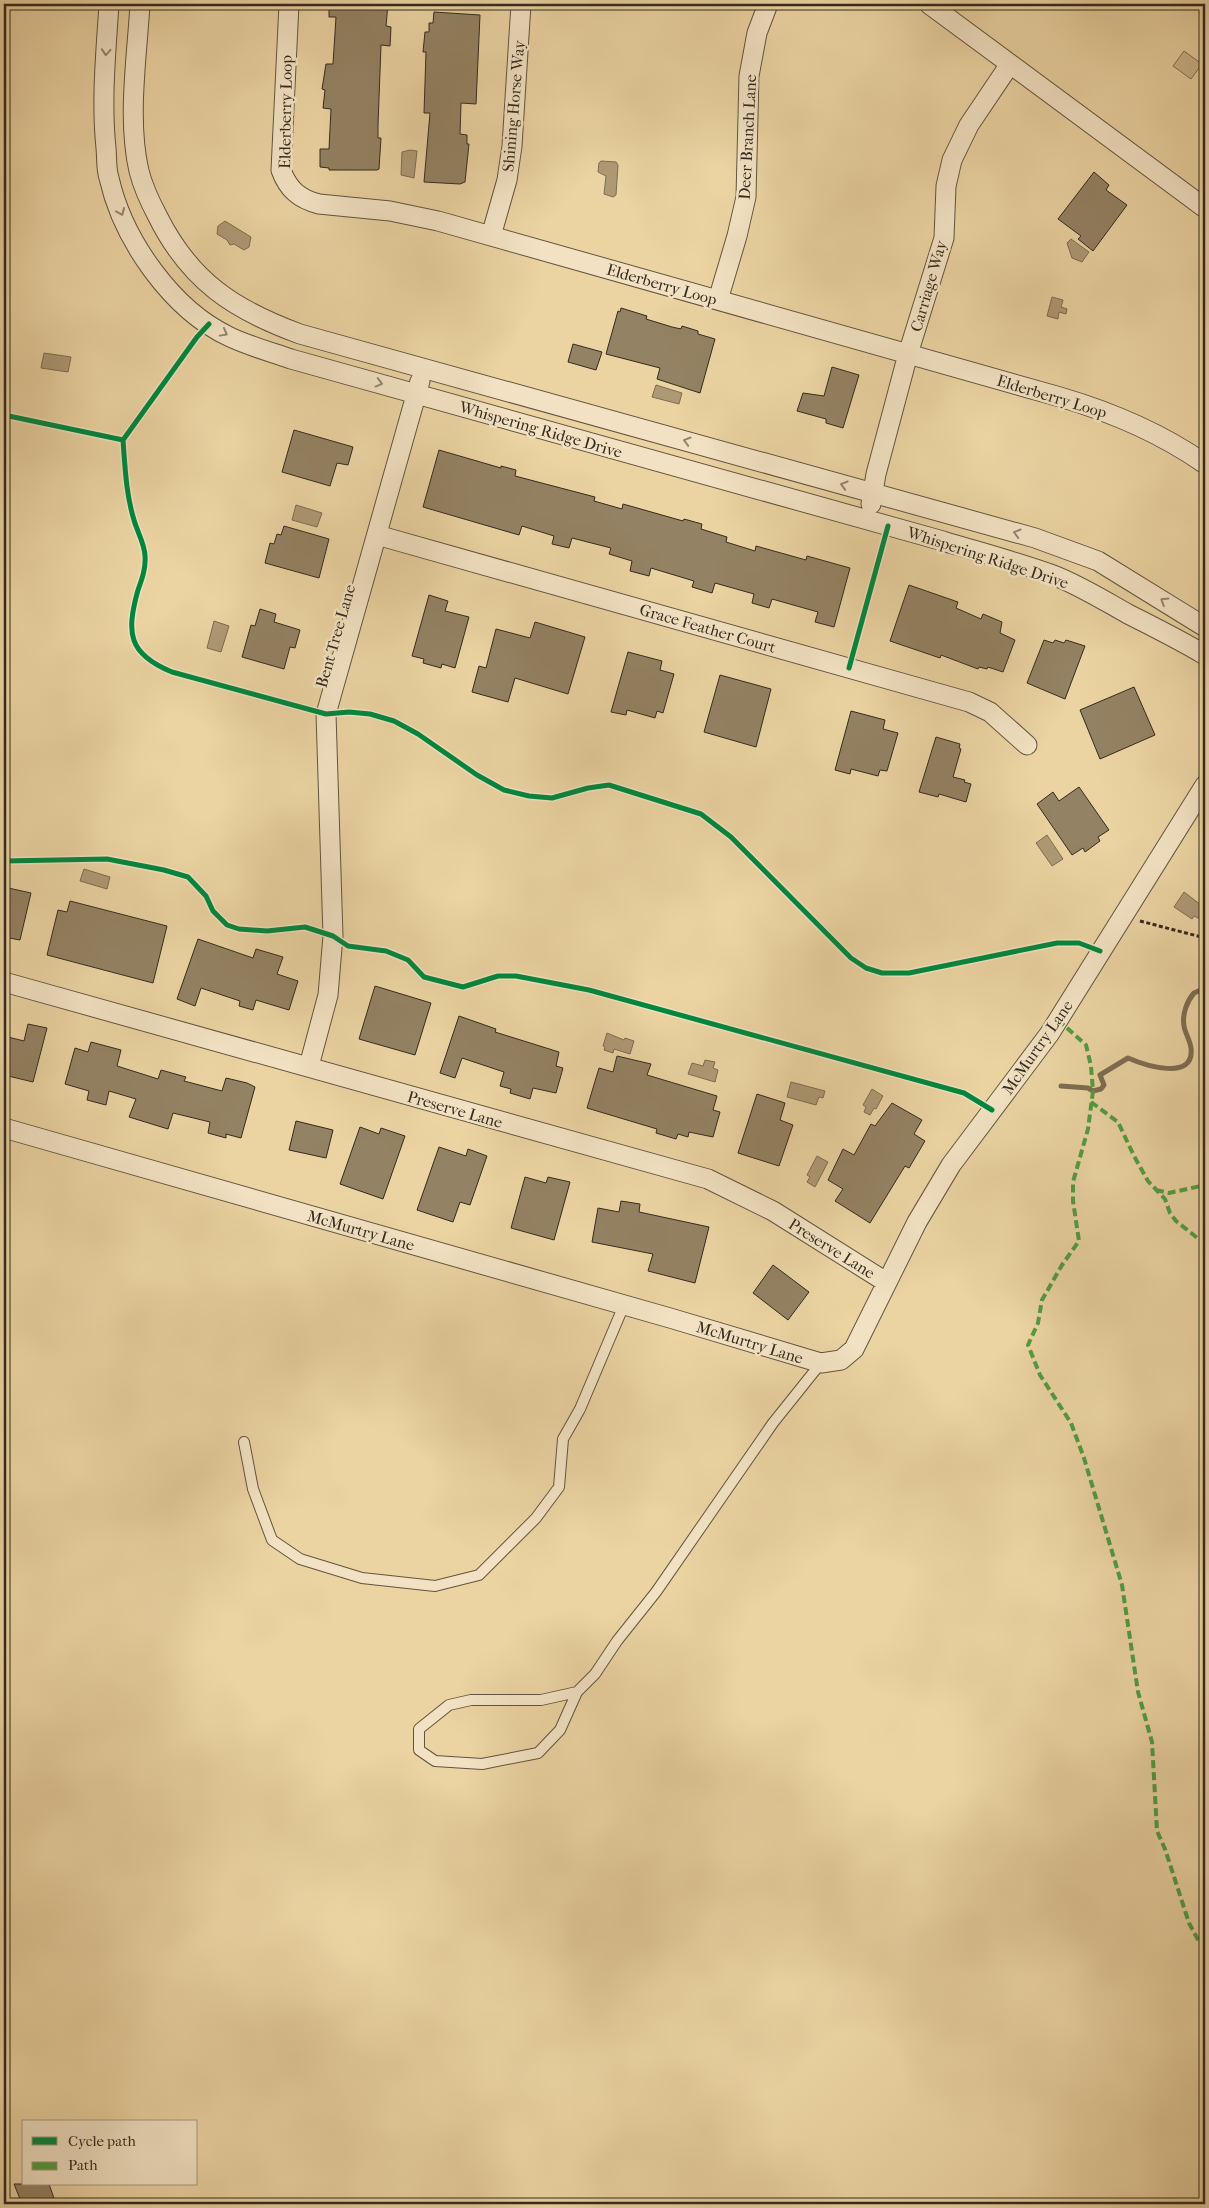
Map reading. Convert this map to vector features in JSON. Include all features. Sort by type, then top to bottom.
[{"type":"street","name":"Whispering Ridge Drive","points":[[109,4],[102,111],[109,178],[121,213],[152,270],[180,302],[205,322],[230,337],[291,359],[943,541],[1053,575],[1174,636],[1205,655]]},
{"type":"street","name":"Whispering Ridge Drive","points":[[140,4],[133,110],[139,171],[149,201],[177,252],[202,279],[223,297],[268,323],[300,334],[1035,538],[1098,561],[1205,627]]},
{"type":"street","name":"Elderberry Loop","points":[[289,4],[281,170],[291,190],[308,201],[319,204],[390,211],[438,221],[1090,406],[1145,429],[1205,464]]},
{"type":"street","name":"Shining Horse Way","points":[[491,236],[507,180],[512,146],[521,4]]},
{"type":"street","name":"Deer Branch Lane","points":[[718,300],[738,236],[746,197],[749,76],[757,34],[768,4]]},
{"type":"street","points":[[929,4],[1205,208]]},
{"type":"street","name":"Carriage Way","points":[[867,520],[876,474],[908,354],[944,238],[946,186],[952,160],[969,125],[1010,64]]},
{"type":"street","name":"Bent Tree Lane","points":[[309,1066],[328,995],[333,936],[326,714],[424,368]]},
{"type":"street","name":"Grace Feather Court","points":[[377,535],[969,702],[990,712],[1027,745]]},
{"type":"street","name":"McMurtry Lane","points":[[4,1128],[821,1363],[841,1360],[854,1349],[917,1222],[951,1165],[1050,1034],[1205,785]]},
{"type":"street","name":"Preserve Lane","points":[[4,982],[708,1179],[773,1212],[886,1282]]},
{"type":"lane","points":[[244,1442],[253,1489],[272,1540],[300,1559],[362,1578],[435,1586],[478,1575],[536,1518],[560,1486],[563,1439],[580,1409],[624,1306]]},
{"type":"lane","points":[[577,1692],[541,1700],[471,1700],[449,1705],[419,1729],[419,1750],[435,1761],[482,1764],[538,1753],[560,1730],[577,1692],[595,1674],[656,1592],[773,1423],[821,1363]]},
{"type":"path","points":[[1122,918],[1145,921],[1205,938]]},
{"type":"shaded area","points":[[1184,51],[1202,64],[1191,79],[1173,66]]},
{"type":"shaded area","points":[[417,151],[414,178],[401,175],[402,152]]},
{"type":"shaded area","points":[[601,161],[616,162],[618,165],[616,195],[613,197],[604,194],[606,176],[598,172]]},
{"type":"shaded area","points":[[225,221],[251,237],[249,247],[244,250],[234,244],[230,245],[227,240],[217,234],[218,226]]},
{"type":"shaded area","points":[[1071,239],[1089,252],[1082,262],[1072,258],[1067,243]]},
{"type":"shaded area","points":[[1052,297],[1063,300],[1061,307],[1067,309],[1066,314],[1059,312],[1058,319],[1047,316]]},
{"type":"shaded area","points":[[44,353],[71,357],[68,372],[41,368]]},
{"type":"shaded area","points":[[656,385],[682,393],[679,404],[652,397]]},
{"type":"shaded area","points":[[296,505],[322,513],[317,527],[292,520]]},
{"type":"shaded area","points":[[214,621],[229,626],[221,652],[207,648]]},
{"type":"shaded area","points":[[1047,835],[1063,859],[1052,866],[1036,843]]},
{"type":"shaded area","points":[[84,869],[110,877],[107,889],[80,881]]},
{"type":"shaded area","points":[[1184,892],[1205,908],[1200,919],[1194,916],[1192,919],[1174,907]]},
{"type":"shaded area","points":[[607,1033],[624,1040],[625,1038],[634,1041],[630,1054],[614,1049],[613,1053],[604,1050],[605,1047],[603,1046]]},
{"type":"shaded area","points":[[705,1060],[715,1062],[713,1068],[718,1070],[715,1082],[688,1074],[692,1063],[703,1066]]},
{"type":"shaded area","points":[[791,1082],[825,1091],[823,1098],[819,1097],[816,1105],[787,1097]]},
{"type":"shaded area","points":[[872,1089],[883,1096],[876,1109],[874,1108],[870,1115],[864,1112],[866,1107],[863,1105]]},
{"type":"shaded area","points":[[817,1156],[828,1162],[815,1187],[807,1182],[810,1177],[807,1175]]},
{"type":"building","points":[[329,4],[388,4],[386,26],[391,27],[390,46],[381,45],[378,138],[381,138],[379,169],[377,170],[329,170],[329,168],[320,167],[320,149],[329,149],[331,109],[323,108],[325,90],[322,89],[326,64],[333,64],[336,17],[329,17]]},
{"type":"building","points":[[434,12],[480,15],[476,104],[461,103],[460,134],[467,135],[467,144],[469,144],[465,182],[460,184],[424,182],[430,113],[424,113],[426,52],[423,52],[425,32],[429,32],[429,23],[433,23]]},
{"type":"building","points":[[1094,172],[1109,185],[1106,190],[1127,205],[1093,251],[1078,239],[1081,236],[1058,219]]},
{"type":"building","points":[[621,308],[647,316],[646,319],[681,329],[682,326],[698,331],[698,334],[715,339],[700,393],[657,379],[660,368],[606,354],[618,311],[620,312]]},
{"type":"building","points":[[573,344],[602,352],[596,370],[568,362]]},
{"type":"building","points":[[832,367],[859,375],[843,428],[826,423],[826,419],[797,411],[803,393],[824,396]]},
{"type":"building","points":[[294,430],[353,447],[348,465],[337,463],[330,486],[282,472]]},
{"type":"building","points":[[439,450],[501,468],[501,466],[516,470],[515,476],[595,497],[594,501],[622,509],[623,504],[683,521],[684,519],[702,524],[701,529],[727,537],[726,542],[755,551],[756,546],[806,560],[807,556],[850,568],[834,627],[815,622],[818,612],[772,599],[769,608],[752,603],[754,594],[715,583],[712,593],[692,587],[694,581],[651,568],[649,576],[630,571],[632,561],[609,554],[611,548],[572,538],[569,548],[552,544],[554,536],[522,526],[519,535],[423,507]]},
{"type":"building","points":[[284,526],[329,539],[319,578],[265,563],[270,543],[274,544],[277,534],[281,535]]},
{"type":"building","points":[[909,585],[958,602],[956,608],[981,619],[983,614],[1002,622],[1000,633],[1015,640],[1003,672],[988,667],[987,669],[979,667],[978,669],[941,655],[940,658],[890,641]]},
{"type":"building","points":[[429,595],[448,601],[445,611],[469,617],[455,668],[442,664],[441,668],[423,663],[424,659],[412,656]]},
{"type":"building","points":[[260,609],[276,614],[274,622],[300,630],[295,648],[290,647],[284,669],[242,657],[251,625],[255,626]]},
{"type":"building","points":[[535,622],[585,637],[568,694],[515,678],[508,702],[472,692],[479,666],[486,668],[496,629],[530,638]]},
{"type":"building","points":[[1044,640],[1053,643],[1055,640],[1064,643],[1066,640],[1085,646],[1065,699],[1027,683]]},
{"type":"building","points":[[628,652],[662,661],[660,670],[674,674],[663,713],[657,711],[655,718],[627,710],[626,715],[611,712]]},
{"type":"building","points":[[720,675],[771,689],[756,747],[704,732]]},
{"type":"building","points":[[1134,687],[1155,735],[1100,759],[1080,710]]},
{"type":"building","points":[[851,711],[885,720],[883,729],[898,733],[887,771],[880,770],[878,776],[851,769],[850,774],[835,770]]},
{"type":"building","points":[[936,737],[960,744],[959,748],[961,749],[953,777],[965,780],[964,782],[971,784],[966,802],[939,794],[938,797],[919,792]]},
{"type":"building","points":[[1079,787],[1109,830],[1098,837],[1100,841],[1085,852],[1083,848],[1072,855],[1037,804],[1053,792],[1059,801]]},
{"type":"building","points":[[4,887],[31,893],[20,940],[4,937]]},
{"type":"building","points":[[70,901],[167,926],[153,983],[47,955],[58,910],[67,912]]},
{"type":"building","points":[[198,939],[253,958],[256,949],[283,957],[277,974],[298,981],[289,1010],[256,1000],[253,1010],[239,1006],[240,1001],[201,988],[195,1006],[177,999]]},
{"type":"building","points":[[375,986],[431,1003],[415,1055],[359,1039]]},
{"type":"building","points":[[459,1016],[496,1029],[495,1032],[559,1052],[556,1066],[563,1068],[556,1093],[533,1088],[530,1099],[510,1093],[511,1089],[500,1086],[504,1072],[462,1058],[455,1078],[440,1073]]},
{"type":"building","points":[[28,1024],[47,1028],[33,1082],[4,1075],[4,1036],[24,1041]]},
{"type":"building","points":[[91,1042],[121,1050],[117,1066],[158,1079],[161,1070],[186,1077],[184,1081],[222,1091],[226,1078],[255,1087],[241,1138],[226,1134],[226,1138],[208,1133],[210,1122],[173,1113],[168,1129],[129,1117],[136,1099],[109,1091],[106,1105],[87,1100],[89,1091],[65,1084],[75,1048],[88,1052]]},
{"type":"building","points":[[617,1056],[651,1064],[647,1075],[717,1096],[713,1110],[720,1112],[713,1137],[689,1132],[688,1137],[678,1134],[676,1139],[656,1133],[657,1129],[587,1108],[599,1068],[613,1072]]},
{"type":"building","points":[[757,1094],[785,1103],[780,1120],[793,1125],[779,1166],[738,1153]]},
{"type":"building","points":[[892,1103],[922,1120],[914,1134],[925,1141],[909,1168],[905,1166],[870,1223],[835,1201],[843,1189],[828,1180],[843,1149],[854,1155],[871,1124],[875,1126]]},
{"type":"building","points":[[296,1121],[333,1130],[326,1158],[289,1150]]},
{"type":"building","points":[[360,1127],[379,1134],[381,1128],[405,1136],[383,1199],[340,1184]]},
{"type":"building","points":[[439,1147],[466,1156],[468,1149],[487,1156],[470,1205],[460,1202],[453,1222],[417,1210]]},
{"type":"building","points":[[525,1177],[546,1183],[548,1177],[570,1182],[554,1240],[511,1228]]},
{"type":"building","points":[[621,1201],[640,1204],[639,1212],[709,1227],[695,1283],[648,1271],[653,1254],[592,1242],[598,1208],[619,1212]]},
{"type":"building","points":[[773,1265],[809,1292],[788,1320],[753,1293]]},
{"type":"building","points":[[14,2184],[22,2184],[22,2186],[50,2186],[56,2204],[22,2204]]},
{"type":"waterway","points":[[1061,1086],[1088,1088],[1093,1091],[1101,1089],[1104,1085],[1100,1075],[1128,1058],[1156,1067],[1177,1068],[1185,1065],[1190,1058],[1191,1048],[1184,1026],[1184,1012],[1194,993],[1205,988]]},
{"type":"marked path","points":[[1058,1020],[1086,1045],[1091,1066],[1093,1091],[1088,1129],[1073,1182],[1073,1201],[1079,1241],[1062,1265],[1042,1300],[1038,1323],[1028,1345],[1040,1375],[1071,1423],[1084,1458],[1122,1585],[1138,1692],[1152,1742],[1157,1831],[1165,1849],[1189,1923],[1205,1953]]},
{"type":"marked path","points":[[1091,1102],[1118,1122],[1148,1181],[1165,1199],[1170,1213],[1176,1221],[1205,1244]]},
{"type":"marked path","points":[[1156,1190],[1169,1193],[1205,1185]]},
{"type":"marked path","points":[[1205,1866],[1205,1895]]},
{"type":"cycle path","points":[[123,440],[197,337],[209,324]]},
{"type":"cycle path","points":[[4,415],[123,440],[129,500],[144,547],[145,556],[145,565],[134,605],[132,630],[134,640],[139,649],[146,658],[157,665],[172,672],[326,714],[349,712],[370,714],[394,721],[418,734],[477,775],[504,790],[529,796],[552,798],[588,788],[609,785],[701,814],[731,837],[851,958],[866,968],[882,973],[909,973],[1057,943],[1079,943],[1100,951]]},
{"type":"cycle path","points":[[849,668],[888,526]]},
{"type":"cycle path","points":[[4,861],[107,859],[164,870],[188,877],[206,896],[213,911],[227,925],[239,929],[267,931],[305,927],[333,936],[348,946],[386,951],[408,960],[424,977],[463,987],[498,976],[516,976],[589,990],[964,1093],[992,1110]]}]
